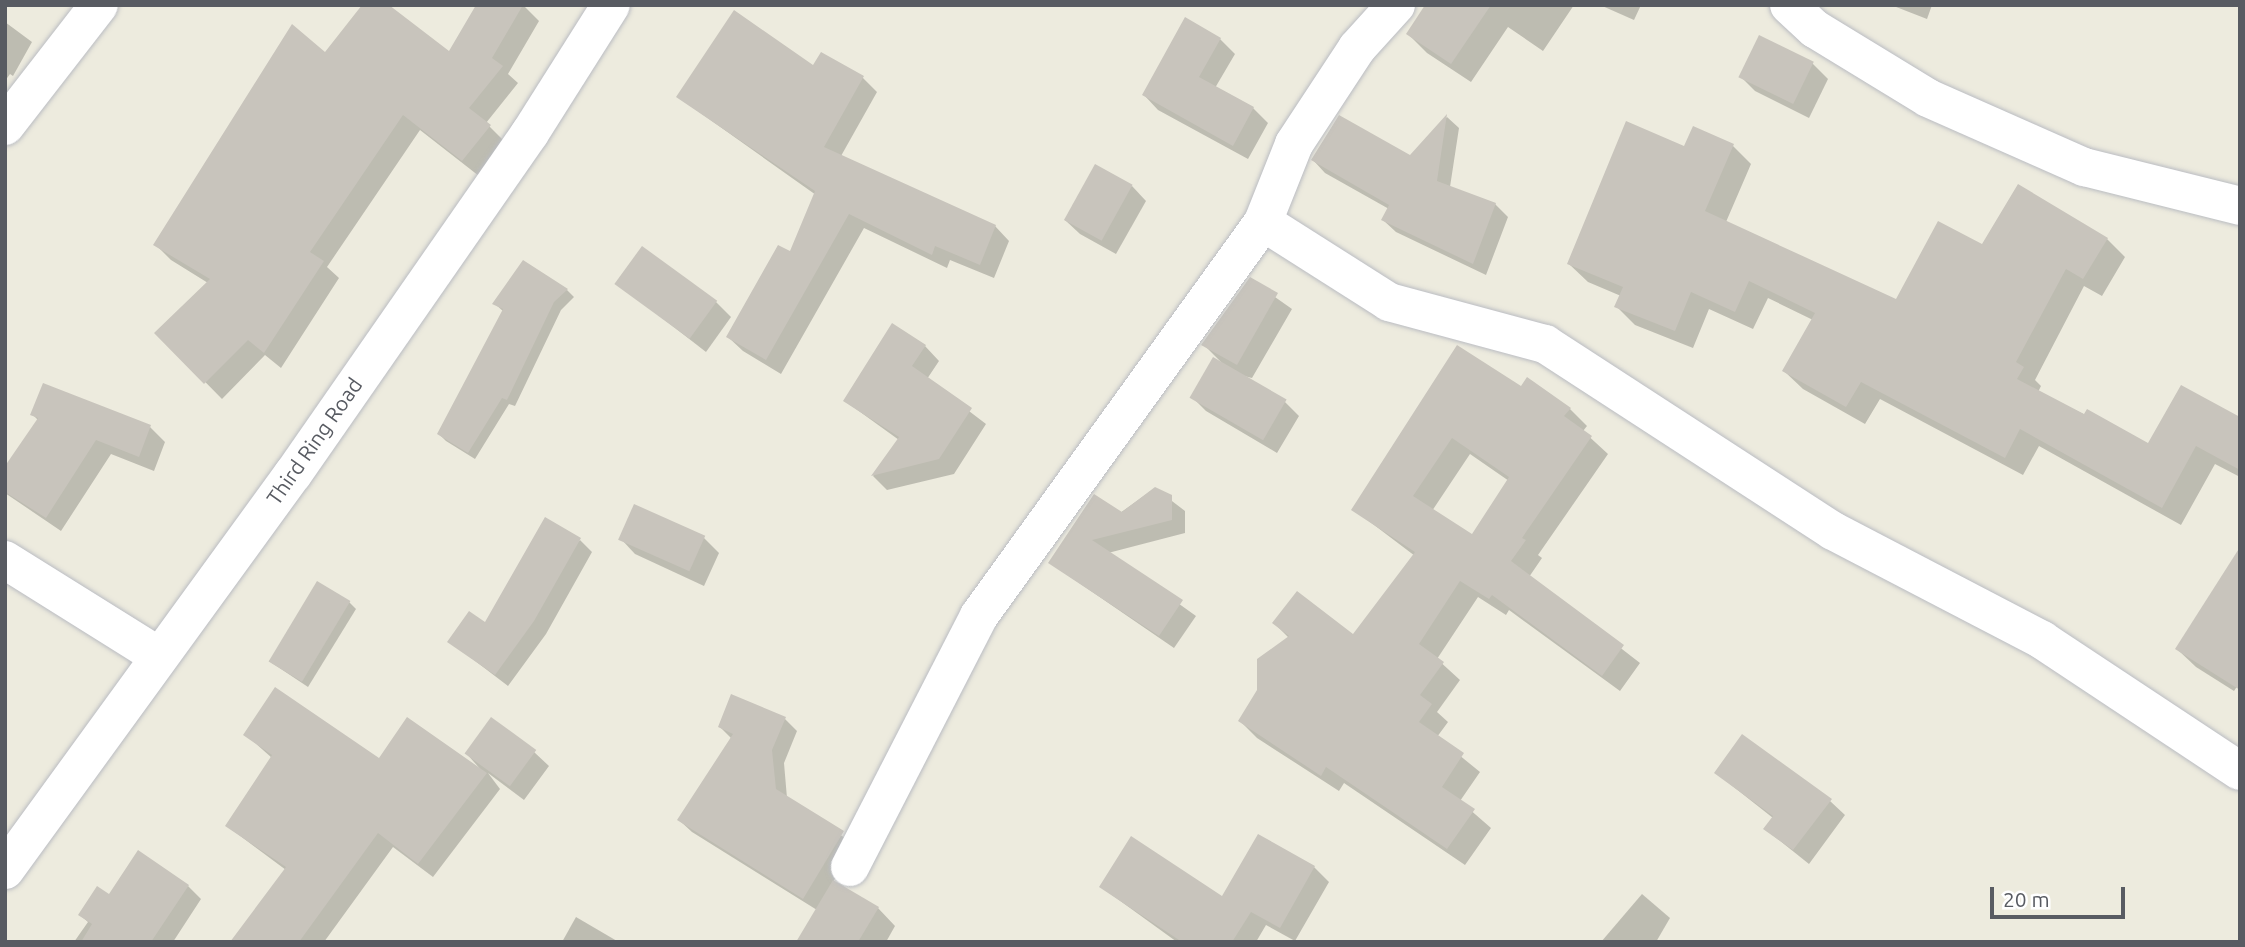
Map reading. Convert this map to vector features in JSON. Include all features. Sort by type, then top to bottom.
[{"type":"street","points":[[5,126],[99,5]]},
{"type":"street","name":"Third Ring Road","points":[[5,870],[157,654],[340,405],[530,133],[611,5]]},
{"type":"street","points":[[850,867],[979,616],[1263,222],[1294,144],[1357,48],[1396,5]]},
{"type":"street","points":[[1789,5],[1815,29],[1928,98],[2024,141],[2084,167],[2240,206]]},
{"type":"street","points":[[1263,222],[1389,302],[1545,344],[1833,531],[2042,640],[2240,771]]},
{"type":"street","points":[[5,560],[157,654]]},
{"type":"building","points":[[362,5],[389,5],[449,51],[476,5],[523,5],[492,58],[503,66],[469,108],[491,125],[462,161],[403,115],[310,252],[324,261],[264,353],[248,340],[204,384],[154,333],[210,279],[153,245],[292,24],[325,52]]},
{"type":"building","points":[[1425,5],[1491,5],[1451,64],[1406,34]]},
{"type":"building","points":[[734,10],[813,65],[821,52],[864,76],[824,147],[996,225],[980,265],[935,246],[932,255],[849,214],[766,360],[726,337],[778,245],[790,251],[815,191],[676,97]]},
{"type":"building","points":[[1185,17],[1221,38],[1199,77],[1254,107],[1233,146],[1142,95]]},
{"type":"building","points":[[1759,35],[1814,62],[1793,104],[1738,77]]},
{"type":"building","points":[[1447,114],[1437,181],[1496,203],[1473,264],[1381,220],[1389,205],[1311,160],[1339,115],[1410,155]]},
{"type":"building","points":[[1626,121],[1684,146],[1693,126],[1734,144],[1705,211],[1896,299],[1938,221],[1982,244],[2018,184],[2108,238],[2083,279],[2066,269],[2016,362],[2024,367],[2017,379],[2084,414],[2087,409],[2148,443],[2181,385],[2240,417],[2240,470],[2196,446],[2162,508],[2020,429],[2005,458],[1861,382],[1846,407],[1782,371],[1815,313],[1749,281],[1735,312],[1691,292],[1675,331],[1614,307],[1623,287],[1567,264]]},
{"type":"building","points":[[1095,164],[1133,185],[1102,241],[1064,220]]},
{"type":"building","points":[[642,246],[717,301],[690,339],[614,284]]},
{"type":"building","points":[[523,260],[568,289],[554,302],[507,400],[502,398],[468,453],[437,434],[503,309],[492,304]]},
{"type":"building","points":[[1250,277],[1278,293],[1237,365],[1201,345]]},
{"type":"building","points":[[892,323],[926,345],[912,366],[972,408],[939,459],[871,476],[899,437],[843,401]]},
{"type":"building","points":[[1457,345],[1521,386],[1527,377],[1571,408],[1564,416],[1592,436],[1522,538],[1526,540],[1511,561],[1624,645],[1602,676],[1492,595],[1489,599],[1460,581],[1419,644],[1444,662],[1420,695],[1432,704],[1419,722],[1464,753],[1442,787],[1475,809],[1447,849],[1326,767],[1321,776],[1238,721],[1257,690],[1257,659],[1289,636],[1272,623],[1297,591],[1353,634],[1415,552],[1351,510]],"holes":[[[1452,438],[1509,477],[1472,534],[1413,496]]]},
{"type":"building","points":[[1213,357],[1287,400],[1263,440],[1190,398]]},
{"type":"building","points":[[43,383],[151,425],[139,457],[96,440],[46,518],[5,492],[5,466],[38,418],[30,415]]},
{"type":"building","points":[[1155,487],[1172,495],[1172,520],[1092,540],[1183,600],[1159,636],[1048,563],[1094,494],[1122,512]]},
{"type":"building","points":[[634,504],[705,536],[689,571],[618,540]]},
{"type":"building","points":[[545,517],[581,538],[534,621],[495,675],[447,642],[469,611],[485,622]]},
{"type":"building","points":[[2240,547],[2240,690],[2175,649]]},
{"type":"building","points":[[317,581],[350,601],[302,682],[269,662]]},
{"type":"building","points":[[275,687],[379,758],[407,717],[487,773],[418,864],[378,833],[299,942],[230,942],[286,867],[225,826],[272,755],[243,735]]},
{"type":"building","points":[[731,694],[786,717],[772,750],[776,789],[844,831],[803,899],[677,820],[733,734],[718,727]]},
{"type":"building","points":[[491,717],[536,750],[510,786],[465,753]]},
{"type":"building","points":[[1742,734],[1832,799],[1793,850],[1763,829],[1773,816],[1714,773]]},
{"type":"building","points":[[1258,834],[1315,866],[1280,928],[1251,912],[1232,942],[1182,942],[1099,887],[1131,836],[1222,896]]},
{"type":"building","points":[[138,850],[189,885],[151,942],[81,942],[92,924],[78,915],[97,886],[109,894]]},
{"type":"building","points":[[833,880],[879,907],[858,942],[796,942]]}]
